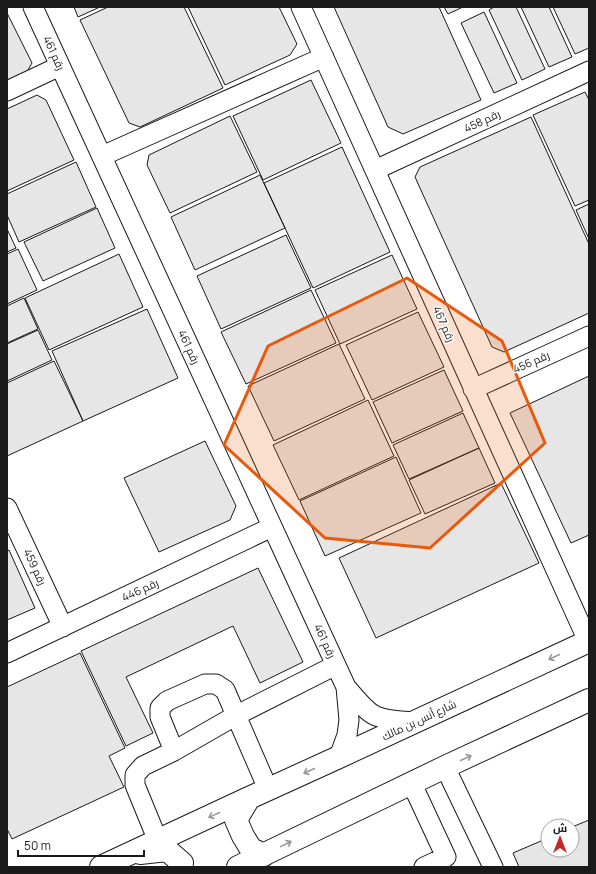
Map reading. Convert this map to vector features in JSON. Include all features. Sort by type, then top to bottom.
[{"type":"main road","name":"شارع أنس بن مالك","points":[[101,867],[339,758],[588,641]]},
{"type":"main road","points":[[238,867],[445,767],[589,700]]},
{"type":"main road","points":[[259,794],[236,820],[251,849],[264,854]]},
{"type":"main road","name":"شارع أنس بن مالك","points":[[129,854],[167,850],[182,863],[181,867]]},
{"type":"street","name":"رقم 461","points":[[33,7],[346,687]]},
{"type":"street","name":"رقم 467","points":[[301,7],[588,641]]},
{"type":"street","points":[[102,156],[324,57]]},
{"type":"street","points":[[7,91],[60,66]]},
{"type":"street","name":"رقم 458","points":[[375,170],[589,71]]},
{"type":"street","name":"رقم 456","points":[[474,388],[589,336]]},
{"type":"street","name":"رقم 459","points":[[7,508],[63,627]]},
{"type":"street","name":"رقم 446","points":[[7,653],[272,527]]},
{"type":"street","points":[[158,841],[136,785],[135,775],[143,766],[336,665]]},
{"type":"street","points":[[174,751],[160,717],[160,708],[166,701],[205,684],[216,684],[224,690],[236,716],[259,794]]},
{"type":"street","points":[[346,687],[374,716],[391,720],[414,722]]},
{"type":"street","points":[[339,758],[347,735],[349,720],[346,687]]},
{"type":"street","points":[[445,767],[493,867]]},
{"type":"street","points":[[412,784],[446,857],[424,867]]},
{"type":"highlighted area","points":[[407,278],[502,341],[545,443],[430,548],[325,538],[224,445],[268,346]]},
{"type":"building","points":[[74,7],[100,7],[78,17]]},
{"type":"building","points":[[108,7],[184,7],[223,88],[140,127],[129,123],[80,20]]},
{"type":"building","points":[[188,7],[279,7],[297,44],[290,55],[225,85]]},
{"type":"building","points":[[334,7],[439,7],[481,100],[403,134],[388,127]]},
{"type":"building","points":[[444,7],[463,7],[448,14]]},
{"type":"building","points":[[494,7],[516,7],[545,69],[522,80],[489,10]]},
{"type":"building","points":[[521,7],[549,7],[572,57],[549,67]]},
{"type":"building","points":[[553,7],[589,7],[589,48],[575,54]]},
{"type":"building","points":[[484,12],[517,83],[494,93],[461,23]]},
{"type":"building","points":[[7,13],[32,63],[25,75],[7,84]]},
{"type":"building","points":[[311,80],[341,143],[263,180],[233,116]]},
{"type":"building","points":[[585,92],[589,100],[589,200],[575,206],[533,115]]},
{"type":"building","points":[[37,95],[46,100],[74,160],[7,191],[7,109]]},
{"type":"building","points":[[230,116],[257,172],[170,213],[147,165],[149,155]]},
{"type":"building","points":[[531,117],[589,244],[589,313],[504,352],[492,347],[415,177],[420,167]]},
{"type":"building","points":[[342,147],[390,252],[313,288],[264,183]]},
{"type":"building","points":[[76,162],[96,207],[19,242],[7,215],[7,194]]},
{"type":"building","points":[[260,175],[285,228],[195,270],[171,217]]},
{"type":"building","points":[[589,204],[589,239],[576,210]]},
{"type":"building","points":[[97,208],[115,248],[43,281],[24,242]]},
{"type":"building","points":[[7,229],[16,248],[7,252]]},
{"type":"building","points":[[286,235],[311,288],[221,329],[197,276]]},
{"type":"building","points":[[18,249],[37,290],[7,304],[7,254]]},
{"type":"building","points":[[119,254],[143,307],[49,350],[25,298]]},
{"type":"building","points":[[392,255],[417,309],[340,344],[315,290]]},
{"type":"building","points":[[311,290],[336,343],[246,384],[221,332]]},
{"type":"building","points":[[24,298],[38,329],[7,343],[7,306]]},
{"type":"building","points":[[147,309],[178,378],[83,421],[52,351]]},
{"type":"building","points":[[418,312],[444,367],[372,400],[346,345]]},
{"type":"building","points":[[38,330],[52,360],[7,381],[7,344]]},
{"type":"building","points":[[339,344],[365,399],[274,441],[248,386]]},
{"type":"building","points":[[54,361],[83,421],[7,456],[7,383]]},
{"type":"building","points":[[444,370],[463,411],[392,443],[373,402]]},
{"type":"building","points":[[589,376],[589,535],[571,543],[510,413]]},
{"type":"building","points":[[368,400],[394,456],[299,500],[273,445]]},
{"type":"building","points":[[463,413],[479,448],[409,479],[393,445]]},
{"type":"building","points":[[205,441],[236,506],[230,520],[159,552],[124,478]]},
{"type":"building","points":[[479,448],[495,483],[425,514],[409,480]]},
{"type":"building","points":[[396,457],[421,513],[325,556],[300,501]]},
{"type":"building","points":[[501,483],[539,563],[376,638],[339,558]]},
{"type":"building","points":[[9,550],[35,608],[7,620],[7,551]]},
{"type":"building","points":[[258,568],[303,662],[260,683],[233,626],[126,677],[153,733],[126,746],[81,651]]},
{"type":"building","points":[[80,653],[125,748],[109,756],[124,787],[12,839],[7,829],[7,687]]},
{"type":"building","points":[[589,820],[589,867],[519,867],[513,853],[540,841],[540,858],[580,858],[580,824]]}]
